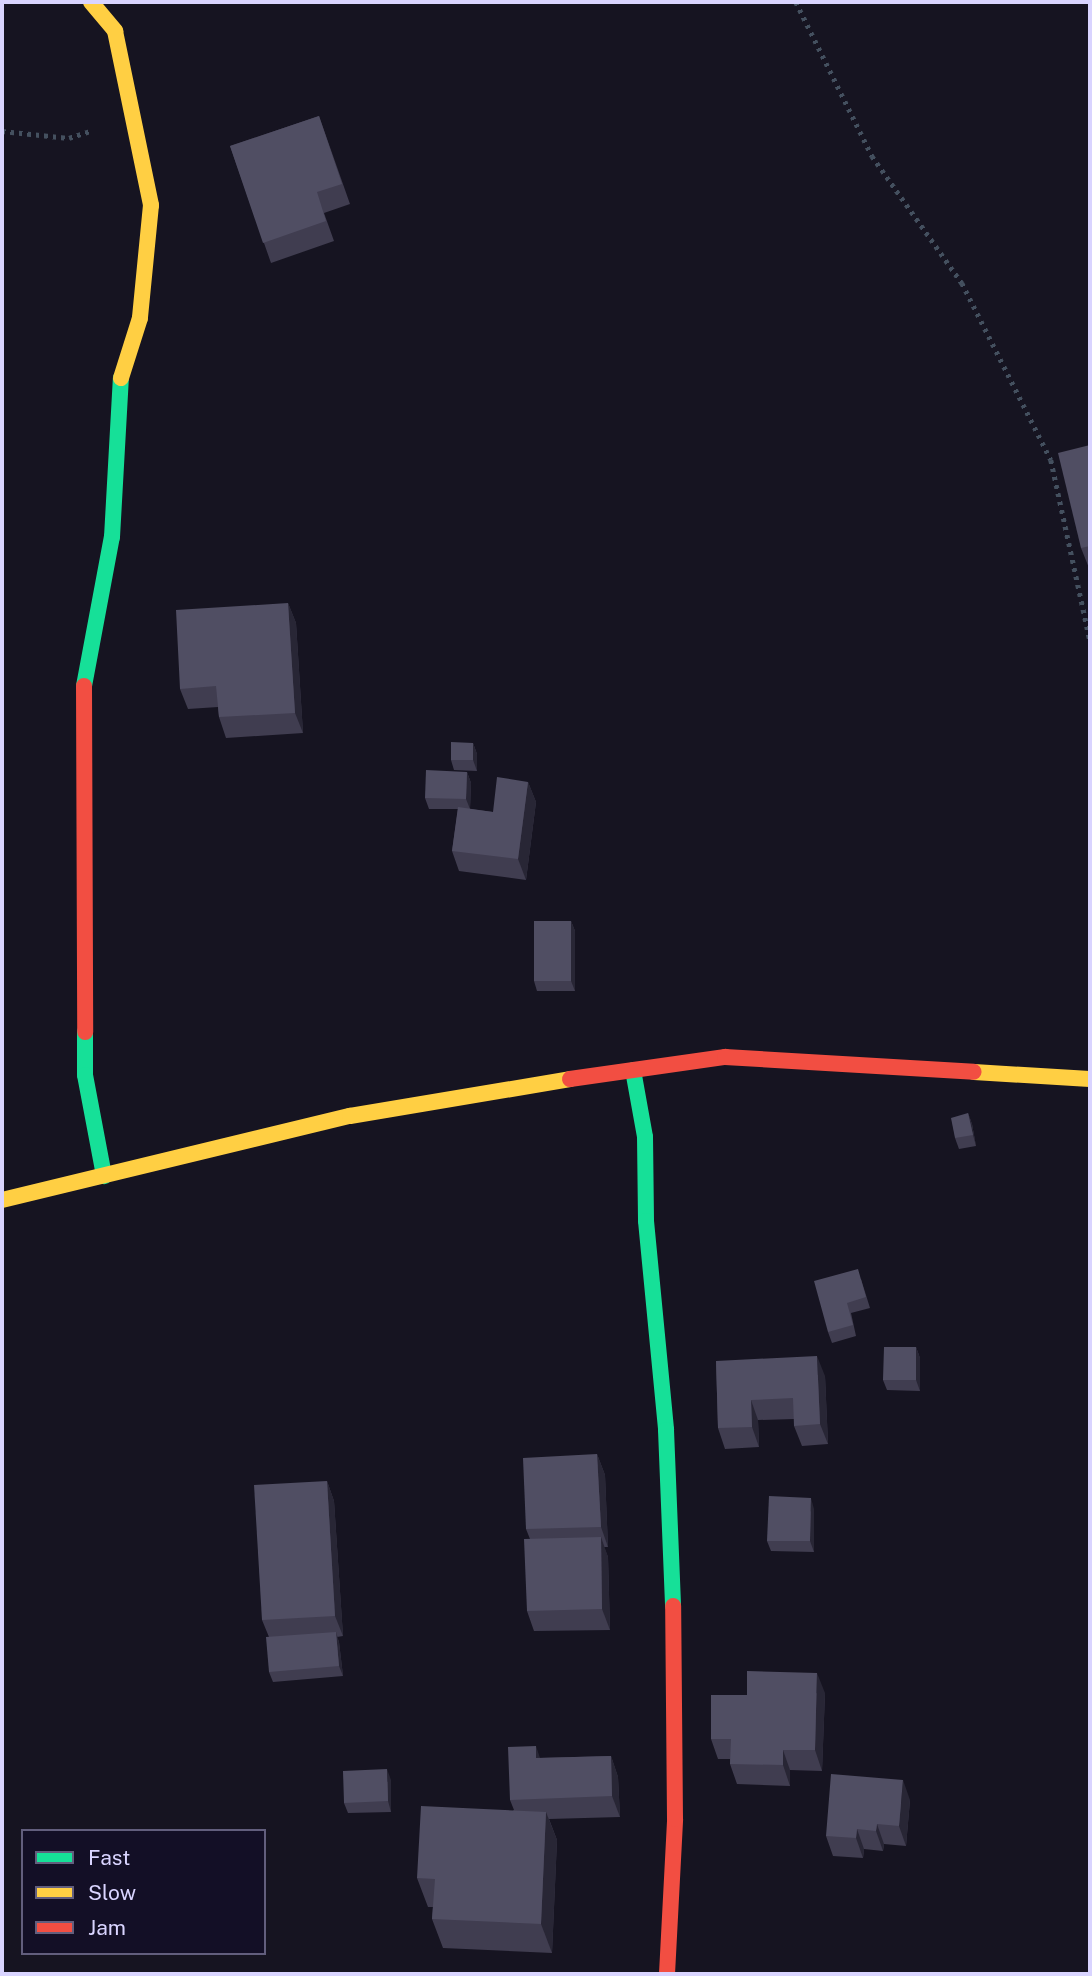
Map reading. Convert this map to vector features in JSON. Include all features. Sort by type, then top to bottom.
[{"type":"street","points":[[91,2],[114,31],[151,205],[140,318],[119,384],[112,537],[84,681],[85,1075],[104,1176]]},
{"type":"street","points":[[2,1200],[350,1116],[725,1057],[1090,1079]]},
{"type":"street","points":[[633,1070],[645,1136],[646,1221],[666,1430],[672,1553],[675,1819],[667,1974]]},
{"type":"path","points":[[796,2],[872,156],[962,283],[1051,460],[1090,640]]},
{"type":"path","points":[[2,131],[69,138],[131,111]]},
{"type":"building","points":[[319,116],[342,184],[317,192],[326,221],[263,243],[230,146]]},
{"type":"building","points":[[1090,445],[1090,546],[1081,548],[1058,453]]},
{"type":"building","points":[[288,603],[295,713],[219,717],[216,686],[180,689],[176,610]]},
{"type":"building","points":[[451,742],[473,743],[473,760],[451,760]]},
{"type":"building","points":[[426,770],[467,772],[466,799],[425,798]]},
{"type":"building","points":[[497,777],[528,782],[518,859],[452,851],[458,807],[493,812]]},
{"type":"building","points":[[534,921],[571,921],[571,981],[534,981]]},
{"type":"building","points":[[968,1113],[973,1135],[955,1138],[951,1118]]},
{"type":"building","points":[[858,1269],[866,1297],[847,1303],[853,1325],[828,1332],[814,1281]]},
{"type":"building","points":[[884,1347],[916,1347],[916,1380],[883,1380]]},
{"type":"building","points":[[817,1356],[820,1424],[794,1426],[793,1398],[751,1400],[752,1427],[718,1428],[716,1361]]},
{"type":"building","points":[[597,1454],[601,1527],[526,1529],[523,1458]]},
{"type":"building","points":[[327,1481],[335,1616],[262,1620],[254,1485]]},
{"type":"building","points":[[769,1496],[811,1498],[810,1541],[767,1541]]},
{"type":"building","points":[[601,1537],[602,1609],[527,1611],[524,1539]]},
{"type":"building","points":[[336,1632],[339,1666],[269,1672],[266,1637]]},
{"type":"building","points":[[747,1671],[817,1673],[815,1750],[783,1750],[783,1765],[730,1764],[731,1739],[711,1739],[711,1695],[747,1695]]},
{"type":"building","points":[[536,1746],[536,1758],[611,1756],[612,1796],[510,1800],[508,1747]]},
{"type":"building","points":[[387,1769],[388,1801],[344,1803],[343,1771]]},
{"type":"building","points":[[831,1774],[903,1780],[899,1826],[877,1824],[876,1831],[857,1829],[856,1838],[826,1836]]},
{"type":"building","points":[[421,1806],[546,1812],[541,1924],[432,1919],[435,1879],[417,1878]]},
{"type":"traffic: fast","points":[[84,686],[112,537],[121,378]]},
{"type":"traffic: fast","points":[[85,1032],[85,1075],[104,1176]]},
{"type":"traffic: fast","points":[[633,1070],[645,1137],[646,1221],[666,1430],[673,1606]]},
{"type":"traffic: slow","points":[[91,2],[115,31],[151,205],[140,318],[121,378]]},
{"type":"traffic: slow","points":[[974,1072],[1090,1079]]},
{"type":"traffic: slow","points":[[2,1200],[350,1116],[570,1079]]},
{"type":"traffic: jam","points":[[84,686],[85,1032]]},
{"type":"traffic: jam","points":[[570,1079],[725,1057],[974,1072]]},
{"type":"traffic: jam","points":[[667,1974],[675,1819],[673,1606]]}]
